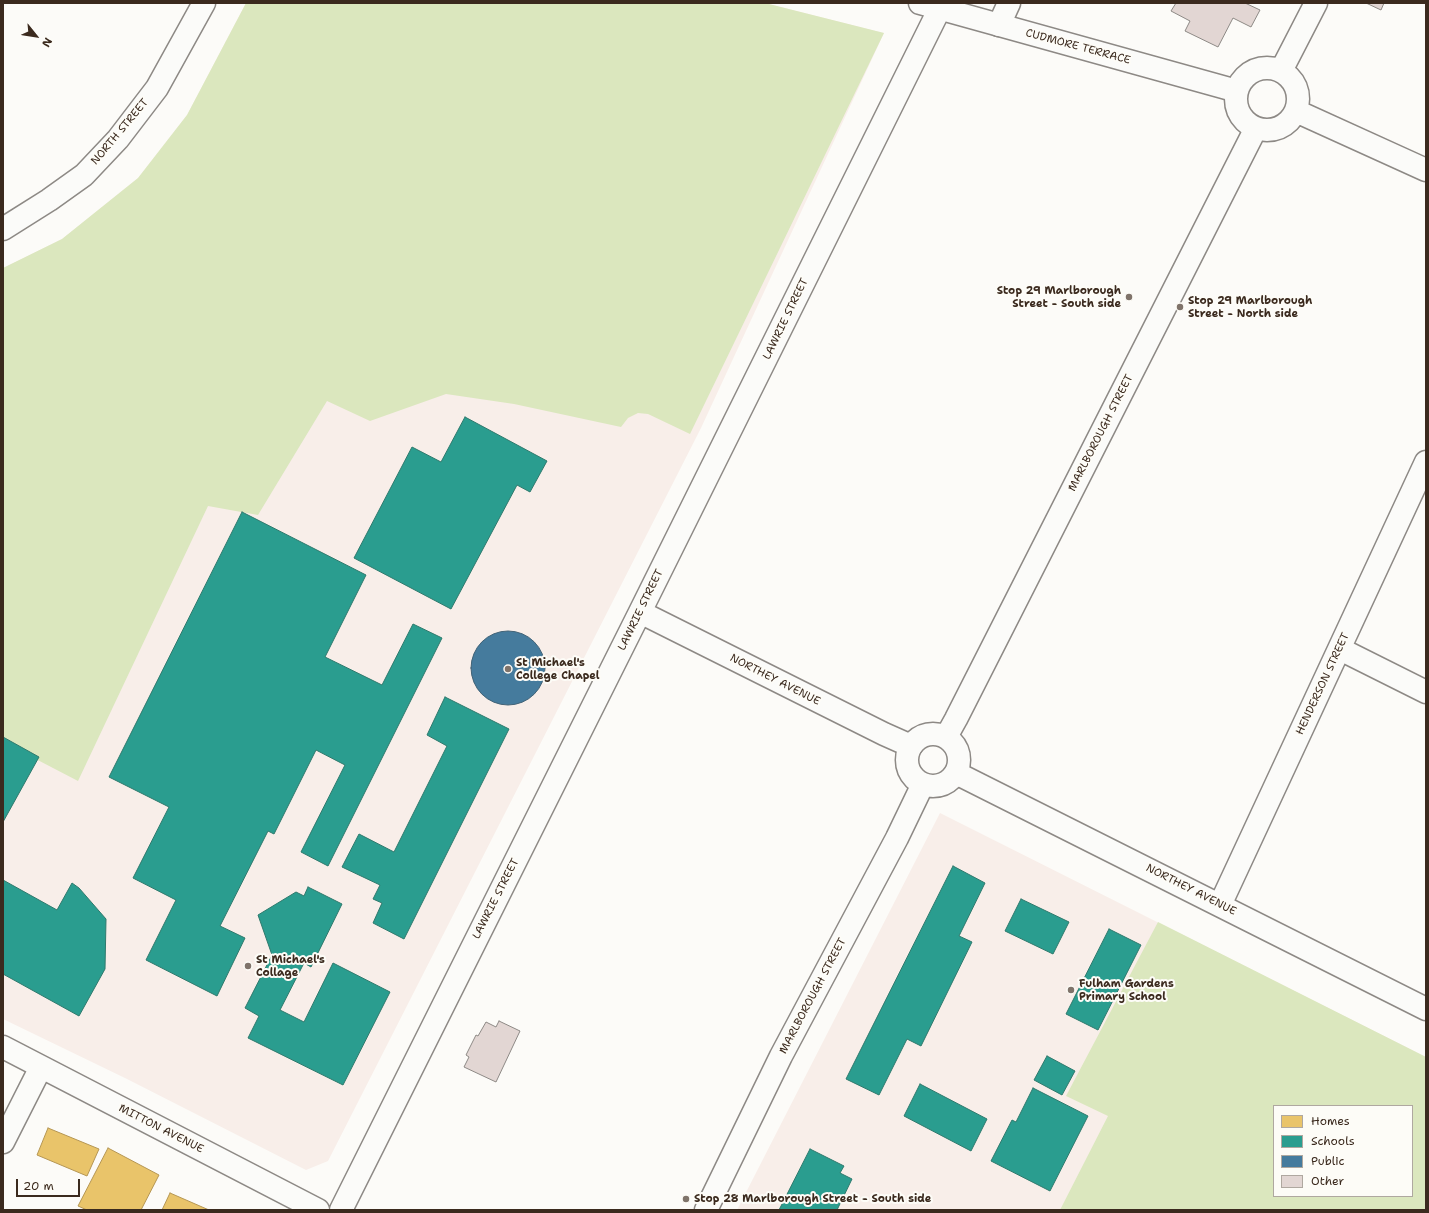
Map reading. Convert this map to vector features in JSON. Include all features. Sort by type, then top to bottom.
[{"type":"street","name":"NORTH STREET","points":[[3,229],[49,200],[84,175],[118,138],[157,88],[204,3]]},
{"type":"street","points":[[999,25],[1009,3]]},
{"type":"street","points":[[1281,71],[1316,3]]},
{"type":"street","name":"CUDMORE TERRACE","points":[[930,6],[1237,91]]},
{"type":"street","name":"LAWRIE STREET","points":[[340,1210],[640,612],[930,6]]},
{"type":"street","points":[[1259,69],[1274,69],[1281,71],[1292,80],[1297,92],[1298,102],[1296,111],[1289,121],[1283,126],[1274,130],[1256,128],[1248,124],[1240,114],[1236,102],[1237,91],[1240,84],[1248,74],[1259,69]]},
{"type":"street","points":[[1296,111],[1426,170]]},
{"type":"street","name":"MARLBOROUGH STREET","points":[[946,737],[1256,128]]},
{"type":"street","name":"HENDERSON STREET","points":[[1220,905],[1426,462]]},
{"type":"street","name":"NORTHEY AVENUE","points":[[640,612],[884,734],[911,746]]},
{"type":"street","points":[[1340,649],[1426,692]]},
{"type":"street","points":[[928,734],[946,737],[955,745],[959,755],[959,763],[956,773],[950,779],[938,786],[922,784],[916,780],[910,772],[907,762],[911,746],[918,739],[928,734]]},
{"type":"street","name":"NORTHEY AVENUE","points":[[956,773],[1426,1009]]},
{"type":"street","name":"MARLBOROUGH STREET","points":[[706,1210],[781,1056],[896,838],[922,784]]},
{"type":"street","name":"MITTON AVENUE","points":[[3,1047],[318,1210]]},
{"type":"street","points":[[3,1142],[41,1067]]},
{"type":"shaded area","points":[[246,3],[765,3],[884,33],[701,428],[328,1161],[306,1170],[127,1079],[3,1019],[3,268],[62,239],[138,178],[187,115]]},
{"type":"shaded area","name":"Fulham Gardens Primary School","points":[[940,813],[1426,1057],[1426,1210],[737,1210]]},
{"type":"green space","points":[[246,3],[765,3],[884,33],[690,434],[648,414],[638,413],[628,418],[621,427],[514,404],[446,394],[370,421],[327,401],[258,515],[208,506],[78,781],[3,742],[3,268],[62,239],[138,178],[187,115]]},
{"type":"green space","points":[[1158,922],[1426,1057],[1426,1210],[1060,1210],[1108,1116],[1066,1096]]},
{"type":"building: Homes","points":[[48,1128],[99,1149],[87,1176],[37,1155]]},
{"type":"building: Homes","points":[[108,1148],[159,1175],[141,1210],[87,1210],[78,1206]]},
{"type":"building: Homes","points":[[170,1193],[209,1210],[162,1210]]},
{"type":"building: Schools","points":[[465,417],[547,461],[530,492],[517,485],[451,609],[354,558],[412,447],[441,462]]},
{"type":"building: Schools","points":[[242,512],[366,575],[325,657],[382,685],[413,624],[442,638],[328,866],[301,852],[345,765],[316,750],[274,834],[268,831],[220,926],[245,938],[217,996],[146,960],[176,900],[133,878],[169,807],[109,777]]},
{"type":"building: Schools","points":[[445,697],[509,729],[404,939],[373,923],[382,903],[373,899],[380,885],[342,867],[359,834],[394,852],[447,746],[427,735]]},
{"type":"building: Schools","points":[[3,737],[39,757],[3,822]]},
{"type":"building: Schools","points":[[953,866],[985,883],[959,936],[972,942],[921,1046],[907,1039],[879,1095],[846,1079]]},
{"type":"building: Schools","points":[[3,880],[57,910],[72,883],[79,888],[106,919],[105,969],[79,1016],[3,974]]},
{"type":"building: Schools","points":[[308,887],[342,904],[311,967],[304,963],[280,1010],[304,1022],[333,963],[390,992],[343,1085],[248,1038],[259,1016],[245,1008],[272,955],[258,915],[296,892],[304,896]]},
{"type":"building: Schools","points":[[1021,899],[1069,922],[1053,954],[1005,931]]},
{"type":"building: Schools","points":[[1109,929],[1141,945],[1098,1030],[1066,1014]]},
{"type":"building: Schools","points":[[1047,1056],[1075,1071],[1062,1095],[1034,1080]]},
{"type":"building: Schools","points":[[920,1084],[987,1119],[971,1151],[904,1116]]},
{"type":"building: Schools","points":[[1033,1088],[1088,1116],[1050,1191],[991,1161],[1012,1120],[1016,1122]]},
{"type":"building: Schools","points":[[810,1149],[844,1166],[840,1173],[852,1179],[837,1210],[779,1210]]},
{"type":"building: Public","name":"St Michael's College Chapel","points":[[508,631],[522,634],[534,642],[542,654],[545,668],[542,682],[534,694],[522,702],[508,705],[494,702],[482,694],[474,682],[471,668],[474,654],[482,642],[494,634]]},
{"type":"building: Other","points":[[1176,3],[1245,3],[1260,10],[1251,27],[1233,18],[1218,47],[1185,31],[1190,21],[1171,11]]},
{"type":"building: Other","points":[[1366,3],[1384,3],[1381,10]]},
{"type":"building: Other","points":[[499,1021],[520,1031],[496,1082],[464,1067],[469,1057],[466,1055],[476,1035],[478,1036],[486,1022],[496,1027]]},
{"type":"place","name":"Stop 29 Marlborough Street - South side","points":[[1129,297]]},
{"type":"place","name":"Stop 29 Marlborough Street - North side","points":[[1180,307]]},
{"type":"place","name":"St Michael's College Chapel","points":[[508,669]]},
{"type":"place","name":"St Michael's Collage","points":[[248,966]]},
{"type":"place","name":"Fulham Gardens Primary School","points":[[1071,990]]},
{"type":"place","name":"Stop 28 Marlborough Street - South side","points":[[686,1199]]}]
